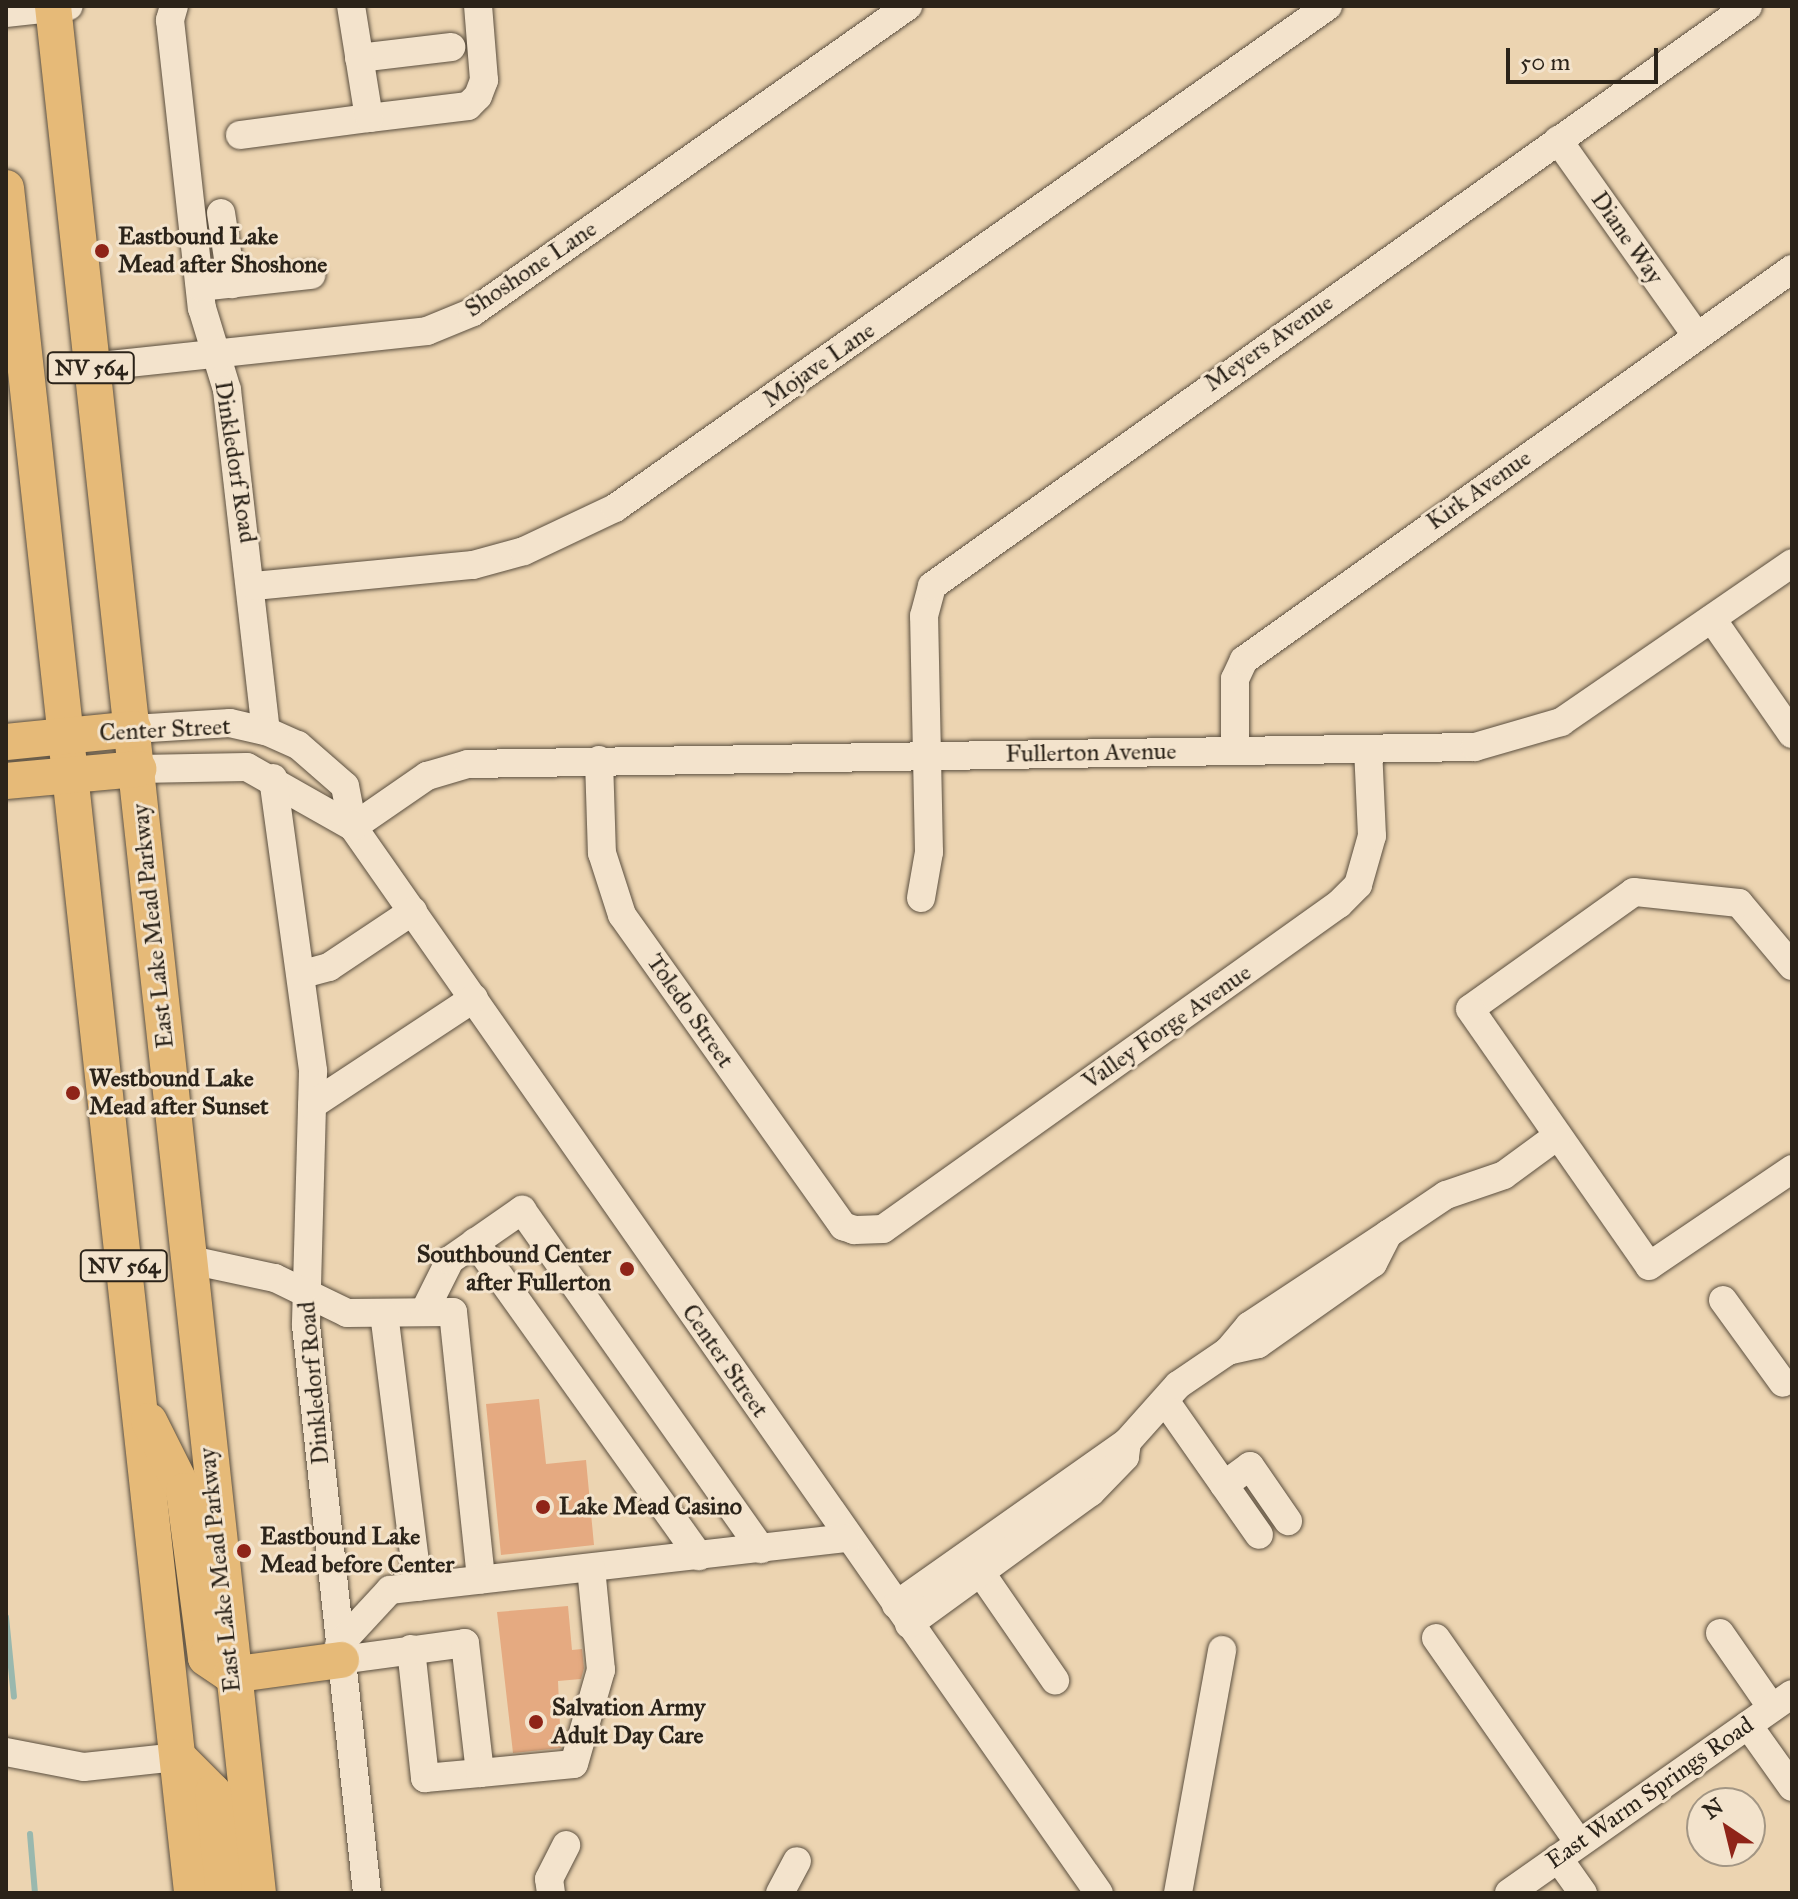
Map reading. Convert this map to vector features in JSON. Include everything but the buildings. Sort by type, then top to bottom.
[{"type":"main road","name":"East Lake Mead Parkway","points":[[59,7],[91,367],[138,769],[231,1675],[258,1893]]},
{"type":"main road","name":"NV 564","points":[[6,188],[192,1893]]},
{"type":"main road","name":"Center Street","points":[[6,742],[133,729]]},
{"type":"main road","name":"Center Street","points":[[6,781],[138,769]]},
{"type":"main road","points":[[139,1402],[184,1491],[206,1658],[231,1675],[340,1652]]},
{"type":"main road","points":[[178,1757],[213,1792],[224,1893]]},
{"type":"street","name":"Dinkledorf Road","points":[[174,6],[170,20],[200,287],[227,390],[254,586],[266,731]]},
{"type":"street","points":[[351,6],[369,118]]},
{"type":"street","points":[[240,135],[468,106],[478,96],[484,80],[478,6]]},
{"type":"street","name":"Shoshone Lane","points":[[91,367],[214,349],[427,331],[473,312],[908,6]]},
{"type":"street","name":"Mojave Lane","points":[[254,586],[473,565],[524,551],[615,508],[1328,6]]},
{"type":"street","name":"Meyers Avenue","points":[[921,898],[927,755],[924,616],[932,586],[1748,6]]},
{"type":"street","points":[[6,13],[59,7]]},
{"type":"street","points":[[359,58],[451,47]]},
{"type":"street","name":"Diane Way","points":[[1558,140],[1697,336]]},
{"type":"street","points":[[221,213],[232,284]]},
{"type":"street","name":"Kirk Avenue","points":[[1235,751],[1235,679],[1244,660],[1792,269]]},
{"type":"street","points":[[200,287],[311,275]]},
{"type":"street","name":"Fullerton Avenue","points":[[353,827],[427,776],[468,764],[1475,747],[1524,737],[1561,722],[1792,563]]},
{"type":"street","points":[[1712,619],[1792,734]]},
{"type":"street","name":"Center Street","points":[[133,729],[230,723],[266,731],[298,745],[345,786],[353,827]]},
{"type":"street","name":"Valley Forge Avenue","points":[[854,1230],[883,1229],[1339,904],[1358,885],[1372,836],[1368,749]]},
{"type":"street","name":"Toledo Street","points":[[599,760],[602,853],[622,915],[843,1226],[854,1230]]},
{"type":"street","name":"Center Street","points":[[138,769],[219,765],[273,778],[353,827],[1099,1893]]},
{"type":"street","name":"Dinkledorf Road","points":[[273,778],[303,974],[312,1105],[307,1290],[340,1652],[367,1893]]},
{"type":"street","points":[[1792,966],[1739,903],[1634,892],[1470,1009],[1649,1266],[1792,1169]]},
{"type":"street","points":[[303,974],[329,967],[413,911]]},
{"type":"street","points":[[312,1105],[474,998]]},
{"type":"street","points":[[902,1614],[1125,1457],[1127,1442],[1178,1385],[1228,1351],[1258,1344],[1318,1289],[1380,1257],[1388,1234],[1446,1195],[1504,1175],[1557,1136]]},
{"type":"street","points":[[424,1312],[450,1260],[522,1210],[761,1549]]},
{"type":"street","points":[[475,1242],[699,1556]]},
{"type":"street","points":[[186,1259],[307,1290],[347,1313],[453,1312],[481,1580]]},
{"type":"street","points":[[1723,1300],[1783,1383]]},
{"type":"street","points":[[384,1313],[418,1587]]},
{"type":"street","points":[[1166,1402],[1259,1535]]},
{"type":"street","points":[[1224,1485],[1250,1466],[1288,1521]]},
{"type":"street","points":[[340,1652],[390,1590],[849,1538]]},
{"type":"street","points":[[975,1563],[1055,1680]]},
{"type":"street","points":[[411,1649],[425,1778],[574,1764],[601,1670],[591,1568]]},
{"type":"street","points":[[1720,1633],[1782,1701]]},
{"type":"street","points":[[1436,1638],[1569,1851],[1583,1893]]},
{"type":"street","points":[[340,1652],[465,1643],[480,1773]]},
{"type":"street","points":[[1178,1893],[1222,1650]]},
{"type":"street","name":"East Warm Springs Road","points":[[1509,1893],[1782,1701]]},
{"type":"street","points":[[1748,1725],[1792,1787]]},
{"type":"street","points":[[6,1752],[84,1767],[178,1757]]},
{"type":"street","points":[[551,1893],[549,1879],[566,1845]]},
{"type":"street","points":[[780,1893],[797,1861]]},
{"type":"waterway","points":[[6,1617],[14,1697]]},
{"type":"waterway","points":[[30,1834],[35,1893]]},
{"type":"place","name":"Eastbound Lake Mead after Shoshone","points":[[102,251]]},
{"type":"place","name":"Westbound Lake Mead after Sunset","points":[[73,1093]]},
{"type":"place","name":"Southbound Center after Fullerton","points":[[627,1269]]},
{"type":"place","name":"Lake Mead Casino","points":[[543,1507]]},
{"type":"place","name":"Eastbound Lake Mead before Center","points":[[244,1551]]},
{"type":"place","name":"Salvation Army Adult Day Care","points":[[536,1722]]}]
